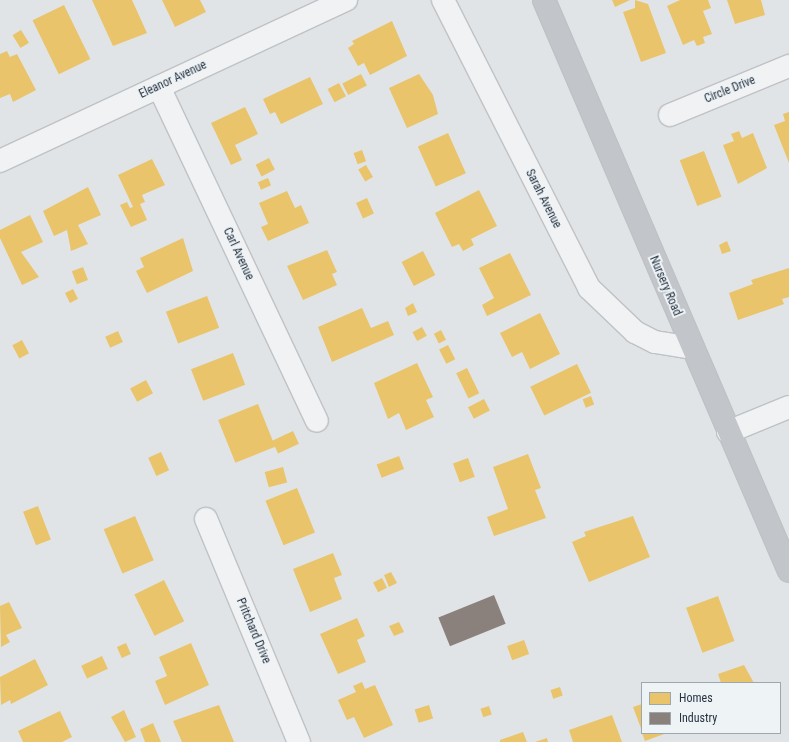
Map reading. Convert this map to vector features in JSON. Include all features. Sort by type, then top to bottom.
[{"type":"main road","name":"Nursery Road","points":[[544,0],[691,348],[789,571]]},
{"type":"street","name":"Eleanor Avenue","points":[[0,161],[346,0]]},
{"type":"street","name":"Sarah Avenue","points":[[443,0],[589,288],[635,332],[655,342],[691,348]]},
{"type":"street","name":"Circle Drive","points":[[670,115],[789,66]]},
{"type":"street","name":"Carl Avenue","points":[[159,87],[317,421]]},
{"type":"street","points":[[728,432],[789,406]]},
{"type":"street","name":"Pritchard Drive","points":[[206,519],[299,742]]},
{"type":"building: Homes","points":[[92,0],[132,0],[147,33],[113,46]]},
{"type":"building: Homes","points":[[162,0],[200,0],[206,12],[175,27]]},
{"type":"building: Homes","points":[[612,0],[630,0],[615,7]]},
{"type":"building: Homes","points":[[635,0],[648,4],[666,53],[641,62],[623,12],[635,8]]},
{"type":"building: Homes","points":[[680,0],[708,0],[711,8],[703,11],[712,34],[703,37],[705,43],[697,46],[694,40],[683,45],[667,6]]},
{"type":"building: Homes","points":[[727,0],[761,0],[765,15],[735,24]]},
{"type":"building: Homes","points":[[64,5],[90,59],[59,74],[33,20]]},
{"type":"building: Homes","points":[[392,21],[407,56],[370,75],[364,63],[358,66],[348,48],[354,44],[352,41]]},
{"type":"building: Homes","points":[[21,30],[29,43],[20,48],[13,35]]},
{"type":"building: Homes","points":[[7,51],[10,57],[17,54],[36,90],[13,102],[10,94],[0,98],[0,54]]},
{"type":"building: Homes","points":[[361,74],[367,86],[348,95],[342,84]]},
{"type":"building: Homes","points":[[419,74],[433,95],[438,114],[407,128],[389,88]]},
{"type":"building: Homes","points":[[310,77],[323,104],[281,124],[275,112],[270,114],[263,99]]},
{"type":"building: Homes","points":[[339,83],[346,96],[335,102],[328,89]]},
{"type":"building: Homes","points":[[245,107],[258,134],[235,145],[242,160],[231,165],[211,123]]},
{"type":"building: Homes","points":[[789,112],[789,163],[774,125],[785,121],[783,114]]},
{"type":"building: Homes","points":[[739,131],[742,138],[753,133],[767,168],[738,184],[723,145],[734,141],[731,134]]},
{"type":"building: Homes","points":[[448,133],[466,173],[436,187],[418,146]]},
{"type":"building: Homes","points":[[362,150],[366,161],[358,164],[354,153]]},
{"type":"building: Homes","points":[[704,151],[722,197],[697,206],[680,160]]},
{"type":"building: Homes","points":[[269,158],[275,170],[262,176],[256,165]]},
{"type":"building: Homes","points":[[152,159],[165,185],[142,195],[145,202],[140,204],[147,220],[131,227],[120,205],[127,202],[130,208],[133,207],[118,175]]},
{"type":"building: Homes","points":[[366,165],[373,177],[365,182],[358,170]]},
{"type":"building: Homes","points":[[268,178],[271,185],[261,190],[258,182]]},
{"type":"building: Homes","points":[[88,187],[101,215],[78,225],[88,244],[71,251],[67,230],[54,236],[43,211]]},
{"type":"building: Homes","points":[[479,190],[497,226],[471,239],[474,245],[463,251],[459,244],[452,247],[435,213]]},
{"type":"building: Homes","points":[[287,191],[295,208],[301,205],[309,223],[268,241],[261,227],[268,224],[259,203]]},
{"type":"building: Homes","points":[[367,198],[374,214],[363,218],[356,203]]},
{"type":"building: Homes","points":[[30,215],[43,242],[21,252],[39,277],[22,285],[0,238],[0,230]]},
{"type":"building: Homes","points":[[183,238],[193,271],[147,293],[136,271],[144,267],[140,258]]},
{"type":"building: Homes","points":[[727,241],[731,251],[722,254],[719,245]]},
{"type":"building: Homes","points":[[327,250],[337,272],[332,274],[337,285],[303,300],[287,266]]},
{"type":"building: Homes","points":[[423,251],[435,275],[414,286],[402,262]]},
{"type":"building: Homes","points":[[510,253],[531,295],[487,316],[482,305],[494,298],[479,268]]},
{"type":"building: Homes","points":[[83,267],[88,280],[77,284],[72,271]]},
{"type":"building: Homes","points":[[789,268],[789,297],[782,299],[784,304],[738,320],[729,293],[753,284],[751,280]]},
{"type":"building: Homes","points":[[73,289],[78,299],[70,303],[65,293]]},
{"type":"building: Homes","points":[[207,296],[219,328],[178,344],[166,312]]},
{"type":"building: Homes","points":[[413,303],[417,312],[408,316],[405,308]]},
{"type":"building: Homes","points":[[362,308],[371,328],[388,321],[394,335],[332,362],[318,327]]},
{"type":"building: Homes","points":[[540,313],[560,354],[530,369],[522,352],[512,357],[500,333]]},
{"type":"building: Homes","points":[[422,327],[427,336],[417,341],[412,332]]},
{"type":"building: Homes","points":[[441,330],[446,340],[439,343],[434,334]]},
{"type":"building: Homes","points":[[118,331],[123,342],[110,348],[105,337]]},
{"type":"building: Homes","points":[[22,340],[29,353],[19,358],[12,345]]},
{"type":"building: Homes","points":[[448,345],[455,359],[446,364],[439,350]]},
{"type":"building: Homes","points":[[233,353],[245,385],[203,401],[191,369]]},
{"type":"building: Homes","points":[[417,363],[433,397],[426,400],[434,417],[406,430],[399,413],[388,419],[374,383]]},
{"type":"building: Homes","points":[[577,364],[591,393],[544,416],[530,387]]},
{"type":"building: Homes","points":[[467,368],[479,393],[468,398],[456,373]]},
{"type":"building: Homes","points":[[146,380],[153,393],[137,402],[130,388]]},
{"type":"building: Homes","points":[[591,396],[594,404],[586,408],[583,399]]},
{"type":"building: Homes","points":[[484,399],[490,411],[474,419],[468,407]]},
{"type":"building: Homes","points":[[258,404],[275,447],[235,463],[218,420]]},
{"type":"building: Homes","points":[[293,431],[299,444],[278,453],[272,441]]},
{"type":"building: Homes","points":[[161,452],[169,470],[156,476],[148,458]]},
{"type":"building: Homes","points":[[528,454],[541,488],[535,490],[546,518],[494,536],[487,517],[508,509],[493,467]]},
{"type":"building: Homes","points":[[399,456],[404,469],[382,478],[377,465]]},
{"type":"building: Homes","points":[[468,458],[475,477],[460,482],[453,463]]},
{"type":"building: Homes","points":[[283,467],[287,482],[269,487],[265,472]]},
{"type":"building: Homes","points":[[297,488],[315,533],[283,545],[265,501]]},
{"type":"building: Homes","points":[[38,506],[51,540],[36,545],[23,512]]},
{"type":"building: Homes","points":[[135,516],[154,560],[122,573],[104,529]]},
{"type":"building: Homes","points":[[633,516],[650,557],[589,582],[572,542],[586,536],[584,532]]},
{"type":"building: Homes","points":[[333,553],[342,575],[334,578],[342,599],[310,612],[293,569]]},
{"type":"building: Homes","points":[[391,572],[397,583],[389,587],[384,575]]},
{"type":"building: Homes","points":[[382,578],[387,588],[378,592],[373,583]]},
{"type":"building: Homes","points":[[164,580],[184,621],[155,636],[134,594]]},
{"type":"building: Homes","points":[[718,596],[734,641],[702,653],[686,608]]},
{"type":"building: Homes","points":[[9,602],[22,628],[6,635],[10,642],[1,647],[0,606]]},
{"type":"building: Homes","points":[[357,618],[365,636],[357,640],[366,662],[338,674],[320,634]]},
{"type":"building: Homes","points":[[399,622],[404,632],[394,636],[389,626]]},
{"type":"building: Homes","points":[[524,640],[529,654],[512,660],[507,646]]},
{"type":"building: Homes","points":[[126,643],[131,654],[122,658],[117,647]]},
{"type":"building: Homes","points":[[191,643],[209,685],[165,705],[155,681],[167,676],[159,657]]},
{"type":"building: Homes","points":[[102,656],[108,669],[87,678],[81,666]]},
{"type":"building: Homes","points":[[35,659],[48,685],[11,704],[10,700],[1,705],[0,677]]},
{"type":"building: Homes","points":[[744,665],[753,682],[721,682],[718,674]]},
{"type":"building: Homes","points":[[362,682],[365,689],[375,685],[393,725],[364,738],[354,717],[347,720],[338,700],[356,692],[353,686]]},
{"type":"building: Homes","points":[[560,687],[563,696],[553,699],[550,690]]},
{"type":"building: Homes","points":[[641,704],[641,728],[633,707]]},
{"type":"building: Homes","points":[[219,705],[234,742],[182,742],[173,721]]},
{"type":"building: Homes","points":[[429,705],[433,718],[419,723],[415,709]]},
{"type":"building: Homes","points":[[489,706],[492,715],[483,717],[480,709]]},
{"type":"building: Homes","points":[[124,710],[136,737],[125,742],[111,717]]},
{"type":"building: Homes","points":[[60,711],[72,737],[62,742],[23,742],[18,731]]},
{"type":"building: Homes","points":[[612,715],[622,742],[573,742],[569,730]]},
{"type":"building: Homes","points":[[153,723],[161,742],[145,742],[140,729]]},
{"type":"building: Homes","points":[[523,732],[527,742],[500,742],[500,740]]},
{"type":"building: Homes","points":[[642,734],[664,734],[645,741]]},
{"type":"building: Homes","points":[[547,738],[548,742],[535,742]]},
{"type":"building: Industry","points":[[494,595],[506,624],[450,646],[438,617]]}]
